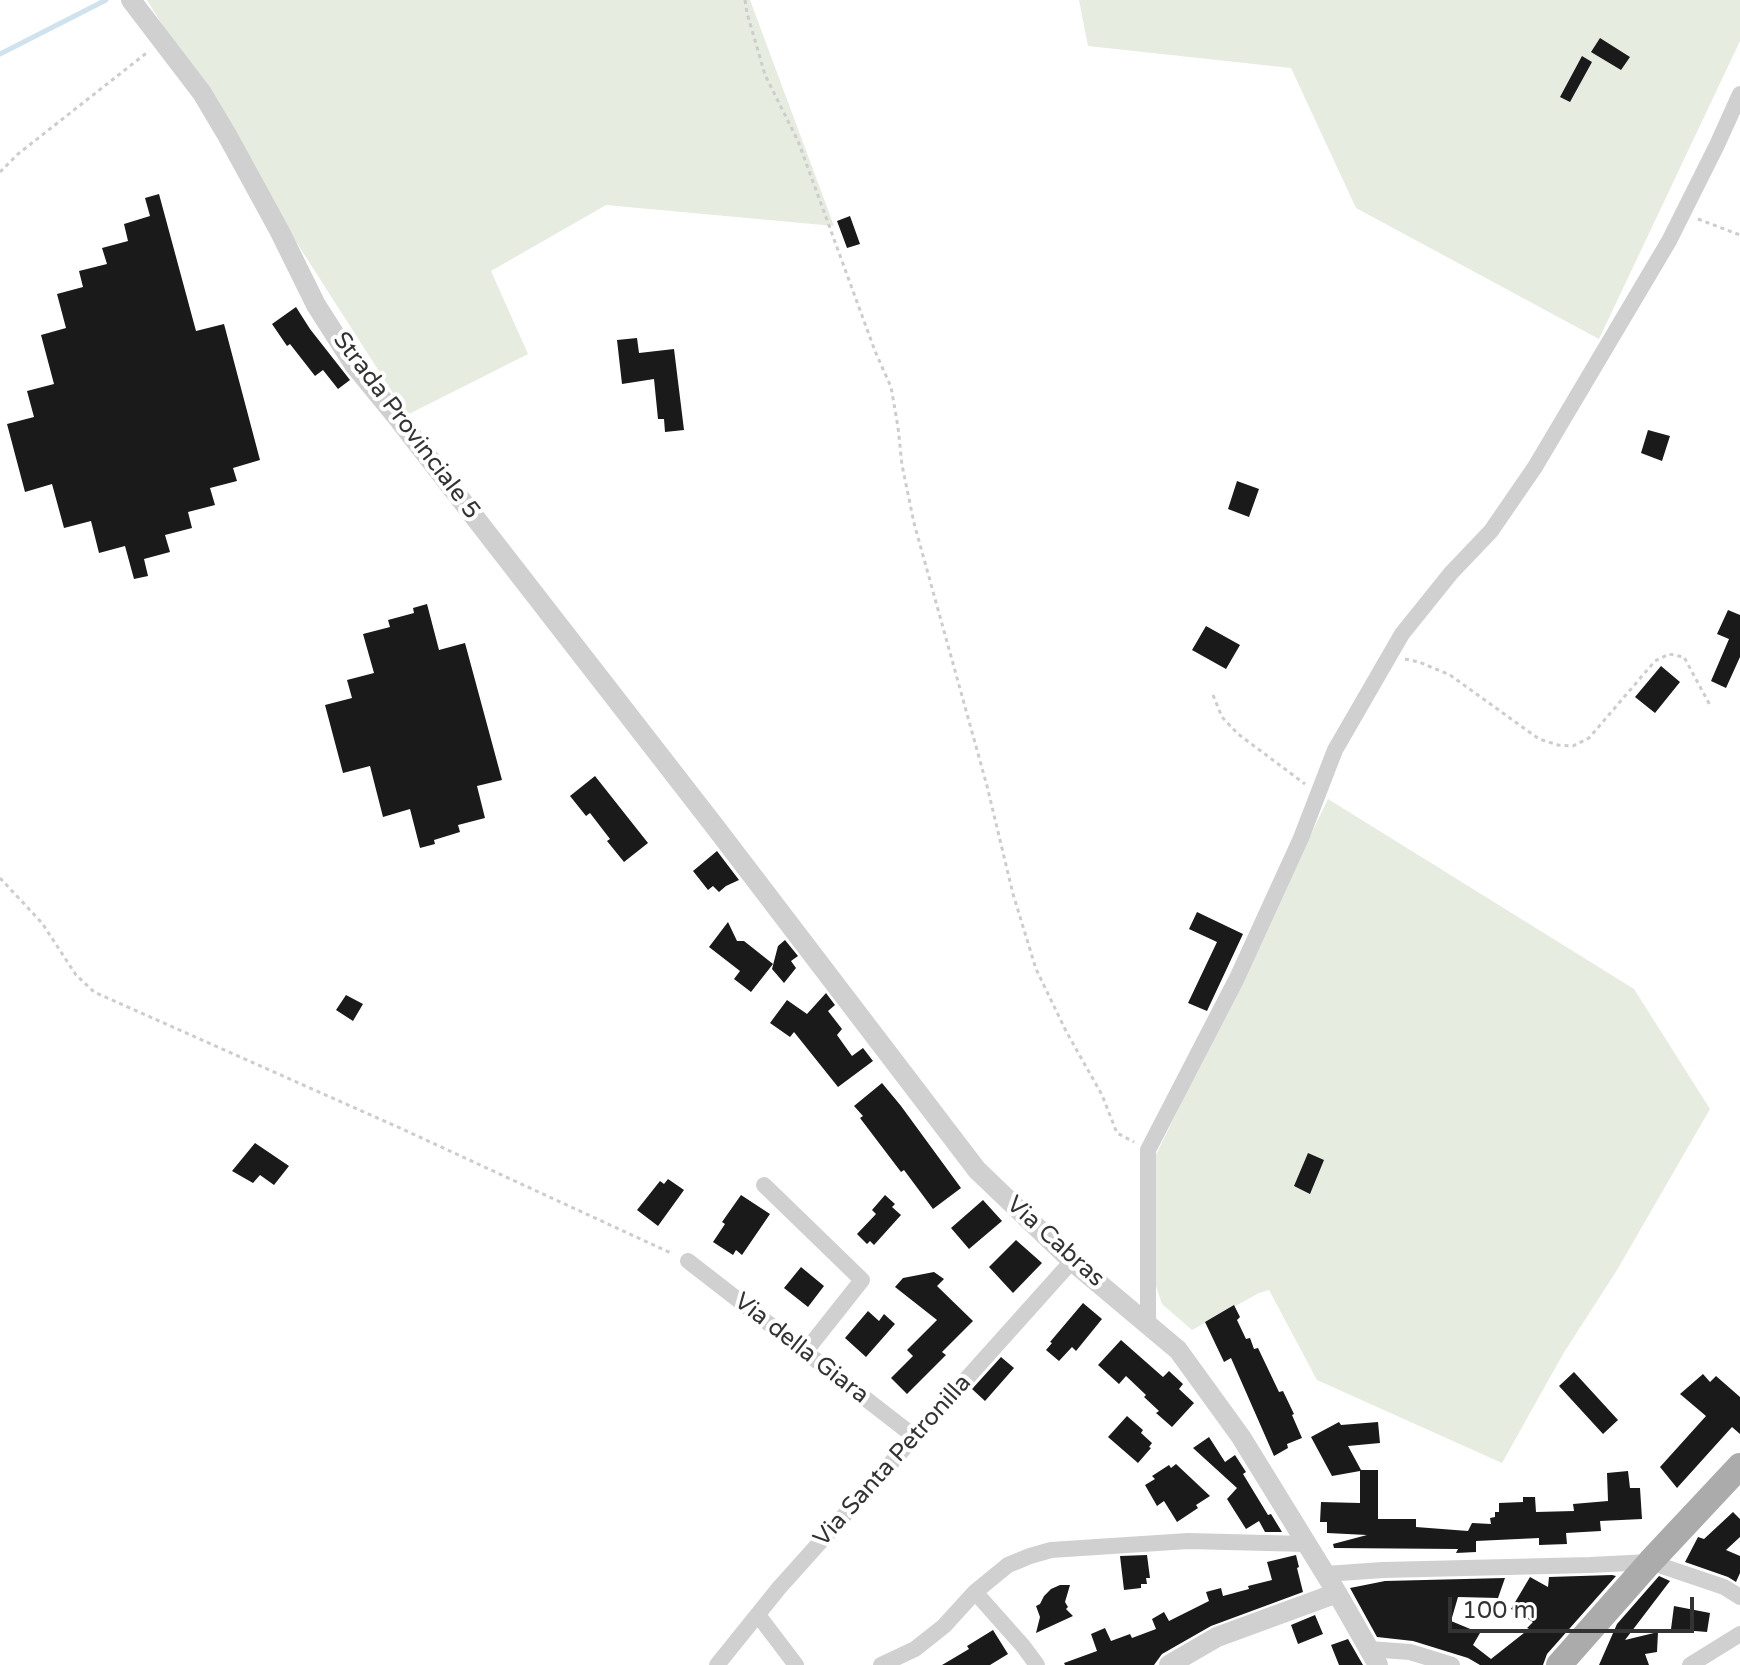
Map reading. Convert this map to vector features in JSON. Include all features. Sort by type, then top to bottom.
[{"type":"main road","points":[[1559,1665],[1740,1466]]},
{"type":"street","name":"Strada Provinciale 5","points":[[134,4],[202,93],[280,232],[316,305],[355,366],[716,828]]},
{"type":"street","points":[[1148,1324],[1148,1150],[1237,978],[1301,838],[1335,750],[1402,634],[1451,573],[1491,531],[1535,467],[1669,241],[1740,94]]},
{"type":"street","name":"Via Cabras","points":[[716,828],[977,1170],[1072,1261],[1178,1350],[1241,1437],[1373,1657]]},
{"type":"street","points":[[764,1185],[862,1280],[805,1352]]},
{"type":"street","name":"Via della Giara","points":[[688,1261],[915,1437]]},
{"type":"street","name":"Via Santa Petronilla","points":[[717,1665],[779,1588],[1072,1261]]},
{"type":"street","points":[[881,1665],[915,1649],[1008,1565],[1051,1550],[1188,1541],[1306,1544]]},
{"type":"street","points":[[1325,1574],[1650,1562],[1724,1587],[1740,1597]]},
{"type":"street","points":[[975,1592],[1037,1665]]},
{"type":"street","points":[[1169,1665],[1217,1637],[1337,1593]]},
{"type":"street","points":[[758,1615],[796,1665]]},
{"type":"street","points":[[1690,1665],[1740,1634]]},
{"type":"street","points":[[1373,1657],[1410,1652],[1452,1665]]},
{"type":"path","points":[[745,0],[765,75],[798,141],[891,387],[914,523],[1036,969],[1102,1095],[1117,1133],[1148,1150]]},
{"type":"path","points":[[0,172],[18,154],[162,40]]},
{"type":"path","points":[[1683,213],[1740,235]]},
{"type":"path","points":[[1389,656],[1419,662],[1450,675],[1539,739],[1558,745],[1573,746],[1589,738],[1655,661],[1669,654],[1684,657],[1711,707]]},
{"type":"path","points":[[1213,695],[1222,717],[1238,734],[1318,793]]},
{"type":"path","points":[[0,878],[42,923],[76,975],[94,992],[688,1261]]},
{"type":"shaded area","points":[[147,0],[750,0],[834,226],[606,205],[491,271],[528,354],[407,415]]},
{"type":"shaded area","points":[[1079,0],[1740,0],[1740,41],[1599,339],[1356,208],[1291,68],[1088,46]]},
{"type":"shaded area","points":[[1328,799],[1634,989],[1710,1109],[1617,1270],[1563,1354],[1502,1463],[1317,1380],[1269,1290],[1192,1330],[1162,1304],[1154,1280],[1155,1157]]},
{"type":"building","points":[[1600,38],[1630,57],[1621,70],[1591,52]]},
{"type":"building","points":[[1582,56],[1592,62],[1570,102],[1560,97]]},
{"type":"building","points":[[159,194],[196,331],[224,324],[260,460],[233,468],[237,481],[210,488],[215,505],[188,512],[192,528],[165,535],[170,552],[144,559],[148,576],[134,579],[125,546],[99,553],[91,521],[64,528],[52,484],[25,492],[7,424],[34,417],[27,391],[54,384],[41,335],[66,328],[57,294],[83,287],[79,271],[107,264],[102,248],[128,241],[124,224],[150,216],[145,198]]},
{"type":"building","points":[[850,216],[860,244],[847,248],[837,221]]},
{"type":"building","points":[[296,307],[350,380],[338,389],[323,370],[315,376],[290,344],[287,346],[272,324]]},
{"type":"building","points":[[637,338],[639,353],[674,349],[684,430],[665,432],[664,419],[658,419],[654,379],[622,384],[617,340]]},
{"type":"building","points":[[1648,430],[1670,436],[1662,461],[1641,453]]},
{"type":"building","points":[[1237,481],[1259,489],[1249,517],[1228,509]]},
{"type":"building","points":[[427,604],[439,650],[465,643],[502,780],[477,786],[485,818],[458,825],[460,832],[420,848],[410,809],[383,817],[370,766],[343,773],[325,705],[352,698],[347,680],[374,673],[363,634],[390,627],[388,620],[414,613],[413,608]]},
{"type":"building","points":[[1728,610],[1740,615],[1740,657],[1726,688],[1711,681],[1729,639],[1717,634]]},
{"type":"building","points":[[1206,626],[1240,645],[1226,669],[1192,650]]},
{"type":"building","points":[[1661,666],[1680,682],[1655,713],[1635,697]]},
{"type":"building","points":[[595,776],[648,843],[624,862],[590,813],[586,816],[570,796]]},
{"type":"building","points":[[717,851],[739,880],[719,892],[713,886],[708,890],[693,871]]},
{"type":"building","points":[[1197,912],[1243,934],[1207,1011],[1188,1003],[1217,942],[1189,929]]},
{"type":"building","points":[[728,922],[737,941],[744,941],[773,964],[751,992],[734,979],[740,971],[709,947]]},
{"type":"building","points":[[785,940],[798,956],[791,961],[796,968],[784,983],[772,969],[778,946]]},
{"type":"building","points":[[826,993],[835,1005],[828,1011],[842,1029],[837,1035],[852,1056],[863,1048],[873,1061],[838,1087],[794,1032],[790,1037],[770,1023],[787,1000],[807,1014]]},
{"type":"building","points":[[346,995],[363,1004],[353,1021],[336,1010]]},
{"type":"building","points":[[882,1083],[961,1188],[933,1209],[904,1170],[901,1172],[854,1106]]},
{"type":"building","points":[[255,1143],[289,1166],[274,1185],[260,1175],[253,1183],[232,1171]]},
{"type":"building","points":[[1308,1153],[1324,1160],[1310,1194],[1294,1186]]},
{"type":"building","points":[[668,1179],[684,1190],[658,1226],[637,1210],[660,1181],[664,1184]]},
{"type":"building","points":[[741,1195],[770,1214],[742,1255],[736,1250],[733,1255],[713,1242],[725,1224],[722,1222]]},
{"type":"building","points":[[885,1195],[901,1215],[874,1245],[870,1241],[867,1244],[857,1234],[876,1214],[872,1210]]},
{"type":"building","points":[[983,1200],[1002,1221],[969,1249],[951,1228]]},
{"type":"building","points":[[1016,1240],[1042,1263],[1013,1293],[989,1267]]},
{"type":"building","points":[[801,1267],[824,1286],[808,1307],[784,1288]]},
{"type":"building","points":[[934,1272],[944,1279],[937,1286],[973,1321],[942,1352],[946,1355],[907,1394],[891,1378],[913,1356],[907,1350],[937,1320],[895,1287],[903,1278]]},
{"type":"building","points":[[1083,1303],[1102,1319],[1076,1351],[1072,1347],[1059,1361],[1046,1350]]},
{"type":"building","points":[[1234,1305],[1246,1339],[1250,1338],[1254,1349],[1258,1348],[1279,1392],[1283,1391],[1302,1438],[1287,1444],[1288,1448],[1274,1456],[1231,1358],[1224,1362],[1205,1322]]},
{"type":"building","points":[[868,1311],[879,1321],[884,1314],[895,1324],[866,1357],[845,1338]]},
{"type":"building","points":[[1121,1340],[1163,1377],[1169,1371],[1183,1384],[1179,1389],[1194,1403],[1172,1427],[1156,1413],[1159,1411],[1126,1376],[1119,1384],[1098,1365]]},
{"type":"building","points":[[1001,1357],[1014,1368],[985,1401],[972,1389]]},
{"type":"building","points":[[1574,1372],[1618,1420],[1603,1434],[1559,1386]]},
{"type":"building","points":[[1703,1374],[1710,1382],[1716,1376],[1740,1397],[1740,1434],[1732,1427],[1677,1488],[1660,1467],[1706,1416],[1680,1394]]},
{"type":"building","points":[[1127,1416],[1152,1443],[1138,1463],[1108,1437]]},
{"type":"building","points":[[1339,1422],[1341,1425],[1378,1422],[1380,1443],[1348,1446],[1361,1470],[1378,1470],[1378,1519],[1416,1519],[1416,1527],[1468,1531],[1472,1523],[1491,1524],[1490,1518],[1499,1512],[1499,1503],[1523,1502],[1523,1497],[1535,1497],[1536,1512],[1574,1511],[1573,1504],[1608,1501],[1607,1473],[1628,1471],[1630,1488],[1640,1488],[1642,1519],[1600,1521],[1601,1531],[1566,1533],[1567,1544],[1539,1545],[1539,1538],[1476,1541],[1476,1552],[1456,1553],[1458,1549],[1334,1548],[1333,1544],[1367,1535],[1327,1533],[1327,1522],[1320,1522],[1321,1502],[1360,1503],[1360,1471],[1332,1476],[1311,1437]]},
{"type":"building","points":[[1209,1437],[1225,1462],[1235,1455],[1268,1515],[1271,1514],[1282,1532],[1265,1532],[1259,1521],[1246,1529],[1227,1499],[1237,1488],[1193,1448]]},
{"type":"building","points":[[1176,1464],[1210,1496],[1177,1522],[1164,1501],[1157,1506],[1145,1485],[1155,1479],[1152,1476]]},
{"type":"building","points":[[1733,1512],[1740,1519],[1740,1537],[1726,1550],[1740,1556],[1740,1573],[1736,1582],[1685,1562],[1698,1537],[1704,1539]]},
{"type":"building","points":[[1147,1555],[1150,1578],[1146,1578],[1147,1584],[1124,1590],[1120,1556]]},
{"type":"building","points":[[1296,1555],[1303,1592],[1211,1626],[1162,1654],[1154,1665],[1064,1663],[1097,1651],[1091,1634],[1105,1628],[1111,1641],[1130,1634],[1132,1638],[1156,1629],[1152,1619],[1164,1612],[1169,1621],[1209,1601],[1206,1592],[1221,1588],[1223,1596],[1272,1580],[1267,1562]]},
{"type":"building","points":[[1616,1576],[1547,1654],[1543,1665],[1480,1665],[1468,1658],[1413,1641],[1377,1637],[1350,1588],[1385,1581],[1505,1578],[1498,1598],[1458,1597],[1451,1621],[1480,1633],[1473,1645],[1491,1659],[1529,1629],[1533,1622],[1511,1609],[1530,1577],[1548,1587],[1549,1577]]},
{"type":"building","points":[[1659,1576],[1670,1581],[1625,1640],[1658,1632],[1657,1652],[1645,1654],[1649,1665],[1599,1665],[1617,1624]]},
{"type":"building","points":[[1070,1585],[1065,1602],[1066,1609],[1073,1616],[1036,1633],[1040,1617],[1036,1606],[1051,1589]]},
{"type":"building","points":[[1674,1606],[1710,1613],[1707,1632],[1671,1629]]},
{"type":"building","points":[[1315,1615],[1323,1634],[1298,1644],[1291,1625]]},
{"type":"building","points":[[993,1630],[1008,1654],[990,1665],[942,1665],[969,1649],[967,1646]]},
{"type":"building","points":[[1348,1639],[1363,1665],[1339,1665],[1331,1645]]},
{"type":"waterway","points":[[0,54],[106,0]]}]
